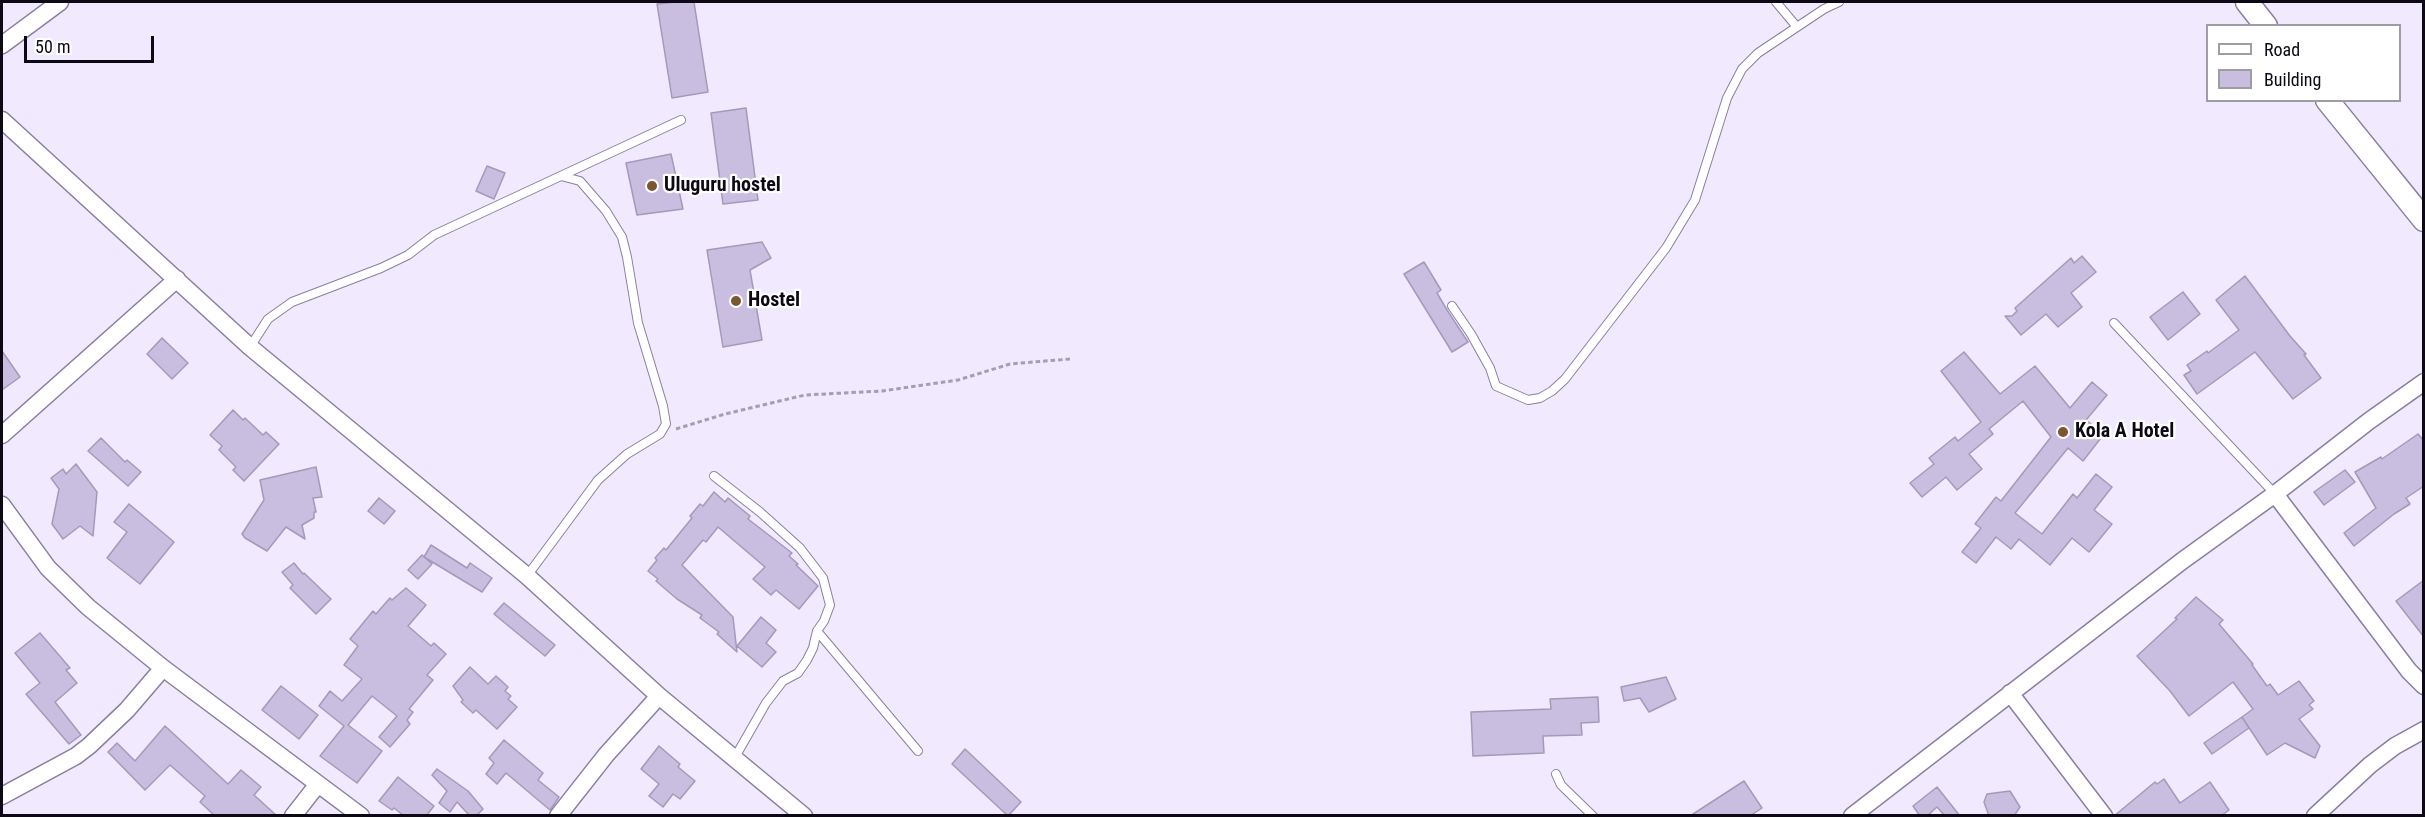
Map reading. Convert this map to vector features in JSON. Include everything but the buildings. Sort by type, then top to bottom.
[{"type":"main road","points":[[2247,2],[2264,24]]},
{"type":"main road","points":[[2329,102],[2424,220]]},
{"type":"street","points":[[2,45],[60,2]]},
{"type":"street","points":[[2,120],[250,347],[527,576],[659,696],[804,816]]},
{"type":"street","points":[[2,435],[177,279]]},
{"type":"street","points":[[1852,816],[2182,561],[2424,382]]},
{"type":"street","points":[[2275,494],[2409,671],[2424,686]]},
{"type":"street","points":[[2,505],[24,538],[55,575],[88,607],[163,668],[361,816]]},
{"type":"street","points":[[2,796],[76,756],[89,746],[128,710],[163,668]]},
{"type":"street","points":[[2010,693],[2104,816]]},
{"type":"street","points":[[558,816],[606,755],[659,696]]},
{"type":"street","points":[[2315,816],[2370,765],[2395,746],[2424,730]]},
{"type":"street","points":[[293,816],[318,784]]},
{"type":"lane","points":[[1776,2],[1797,27]]},
{"type":"lane","points":[[1452,306],[1490,368],[1496,386],[1528,400],[1540,398],[1552,391],[1565,379],[1578,359],[1665,248],[1695,200],[1727,98],[1742,69],[1758,52],[1839,2]]},
{"type":"lane","points":[[250,347],[268,319],[292,302],[381,268],[408,255],[434,236],[681,120]]},
{"type":"lane","points":[[527,576],[598,480],[627,454],[660,434],[666,424],[665,413],[638,323],[622,237],[606,211],[580,181],[561,176]]},
{"type":"lane","points":[[2114,323],[2275,494]]},
{"type":"lane","points":[[714,476],[760,512],[800,548],[823,578],[830,605],[817,631],[807,660],[798,673],[783,681],[766,702],[734,759]]},
{"type":"lane","points":[[817,631],[918,751]]},
{"type":"lane","points":[[1556,774],[1561,785],[1593,816]]},
{"type":"path","points":[[660,434],[725,414],[805,395],[882,391],[958,380],[1010,364],[1070,359]]},
{"type":"place","name":"Uluguru hostel","points":[[652,186]]},
{"type":"place","name":"Hostel","points":[[736,301]]},
{"type":"place","name":"Kola A Hotel","points":[[2063,432]]}]
